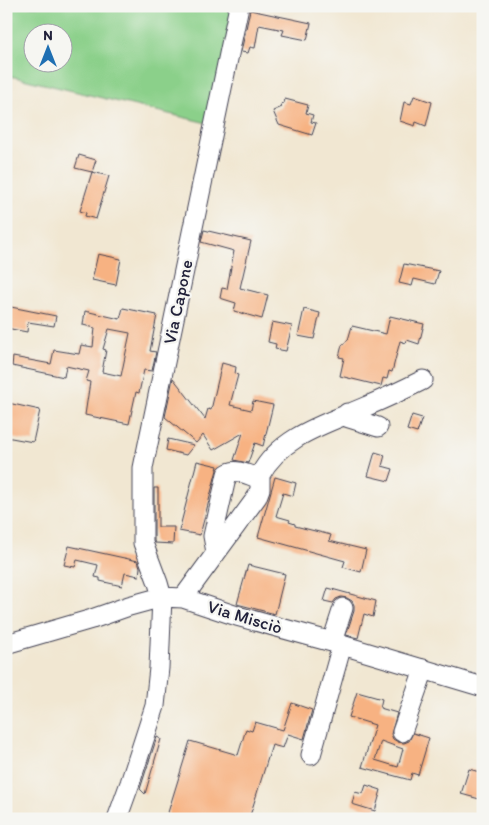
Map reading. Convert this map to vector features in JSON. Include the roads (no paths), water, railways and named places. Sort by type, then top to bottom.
[{"type":"street","name":"Via Capone","points":[[162,597],[143,543],[143,468],[239,6]]},
{"type":"street","points":[[183,598],[257,497],[262,470],[279,451],[304,432],[347,413],[366,407],[423,380]]},
{"type":"street","points":[[347,413],[349,418],[353,420],[378,427]]},
{"type":"street","points":[[216,552],[213,536],[227,474],[236,471],[260,480]]},
{"type":"street","name":"Via Misciò","points":[[6,644],[162,597],[183,598],[237,616],[337,643],[483,687]]},
{"type":"street","points":[[117,819],[155,706],[159,668],[162,597]]},
{"type":"street","points":[[311,755],[337,643],[343,608]]},
{"type":"street","points":[[402,732],[424,669]]}]
